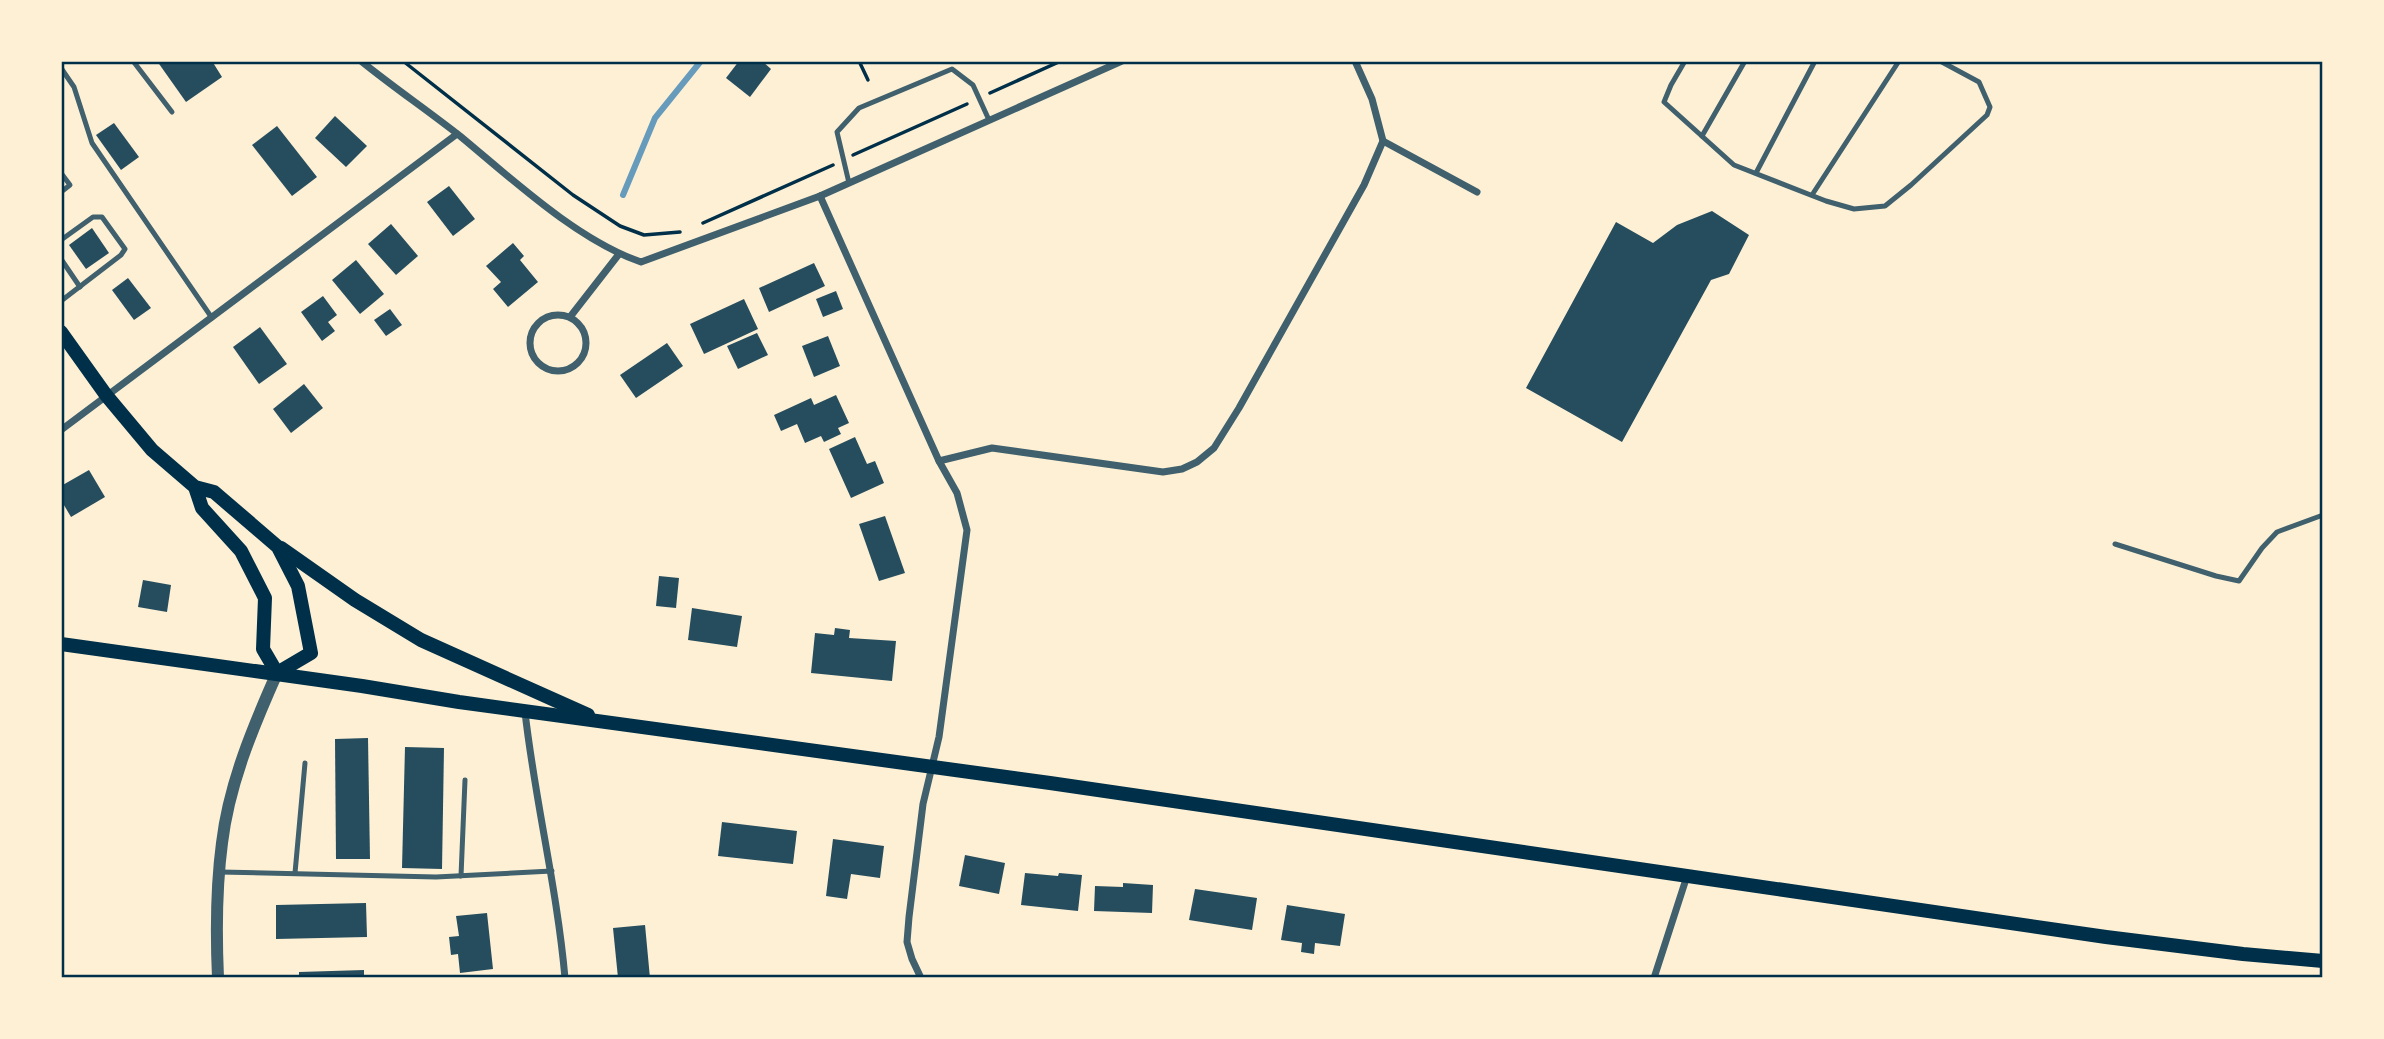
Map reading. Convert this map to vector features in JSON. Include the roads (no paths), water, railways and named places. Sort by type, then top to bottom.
[{"type":"main road","points":[[61,332],[106,395],[152,450],[195,487],[214,492],[278,547],[355,600],[421,640],[602,722]]},
{"type":"main road","points":[[195,487],[202,508],[241,551],[265,598],[263,649],[277,673]]},
{"type":"main road","points":[[277,673],[311,653],[298,586],[278,547]]},
{"type":"main road","points":[[61,644],[2119,938],[2323,961]]},
{"type":"street","points":[[360,61],[523,188],[600,244],[641,262],[820,196],[1122,61]]},
{"type":"street","points":[[939,461],[992,448],[1163,472],[1182,470],[1214,448],[1364,185],[1383,141],[1372,99],[1354,61]]},
{"type":"street","points":[[62,427],[457,134]]},
{"type":"street","points":[[1383,141],[1477,192]]},
{"type":"street","points":[[820,196],[939,461],[957,493],[967,530],[939,737],[923,804],[907,942],[921,978]]},
{"type":"street","points":[[570,317],[618,254]]},
{"type":"street","points":[[549,317],[570,317],[581,326],[586,340],[584,354],[575,366],[561,371],[546,368],[535,359],[530,345],[532,331],[542,320],[549,317]]},
{"type":"street","points":[[218,978],[216,923],[222,841],[236,779],[255,724],[277,673]]},
{"type":"street","points":[[525,711],[531,766],[552,871],[565,978]]},
{"type":"street","points":[[1654,978],[1687,876]]},
{"type":"lane","points":[[133,61],[172,112]]},
{"type":"lane","points":[[1685,61],[1664,102],[1734,165],[1854,209],[1885,206],[1987,115],[1990,107],[1979,82],[1940,61]]},
{"type":"lane","points":[[1702,136],[1745,61]]},
{"type":"lane","points":[[1756,173],[1815,61]]},
{"type":"lane","points":[[1812,195],[1899,61]]},
{"type":"lane","points":[[1953,68],[1956,61]]},
{"type":"lane","points":[[61,68],[74,87],[92,143],[212,317]]},
{"type":"lane","points":[[849,183],[837,132],[859,108],[952,69],[973,85],[989,120]]},
{"type":"lane","points":[[61,173],[70,185],[61,192]]},
{"type":"lane","points":[[61,240],[93,217],[102,217],[125,249],[121,255],[61,301]]},
{"type":"lane","points":[[61,259],[80,287]]},
{"type":"lane","points":[[2115,544],[2239,581],[2277,532],[2323,515]]},
{"type":"lane","points":[[295,873],[305,763]]},
{"type":"lane","points":[[461,876],[465,780]]},
{"type":"lane","points":[[220,872],[461,876],[552,871]]},
{"type":"waterway","points":[[623,195],[655,118],[701,61]]}]
